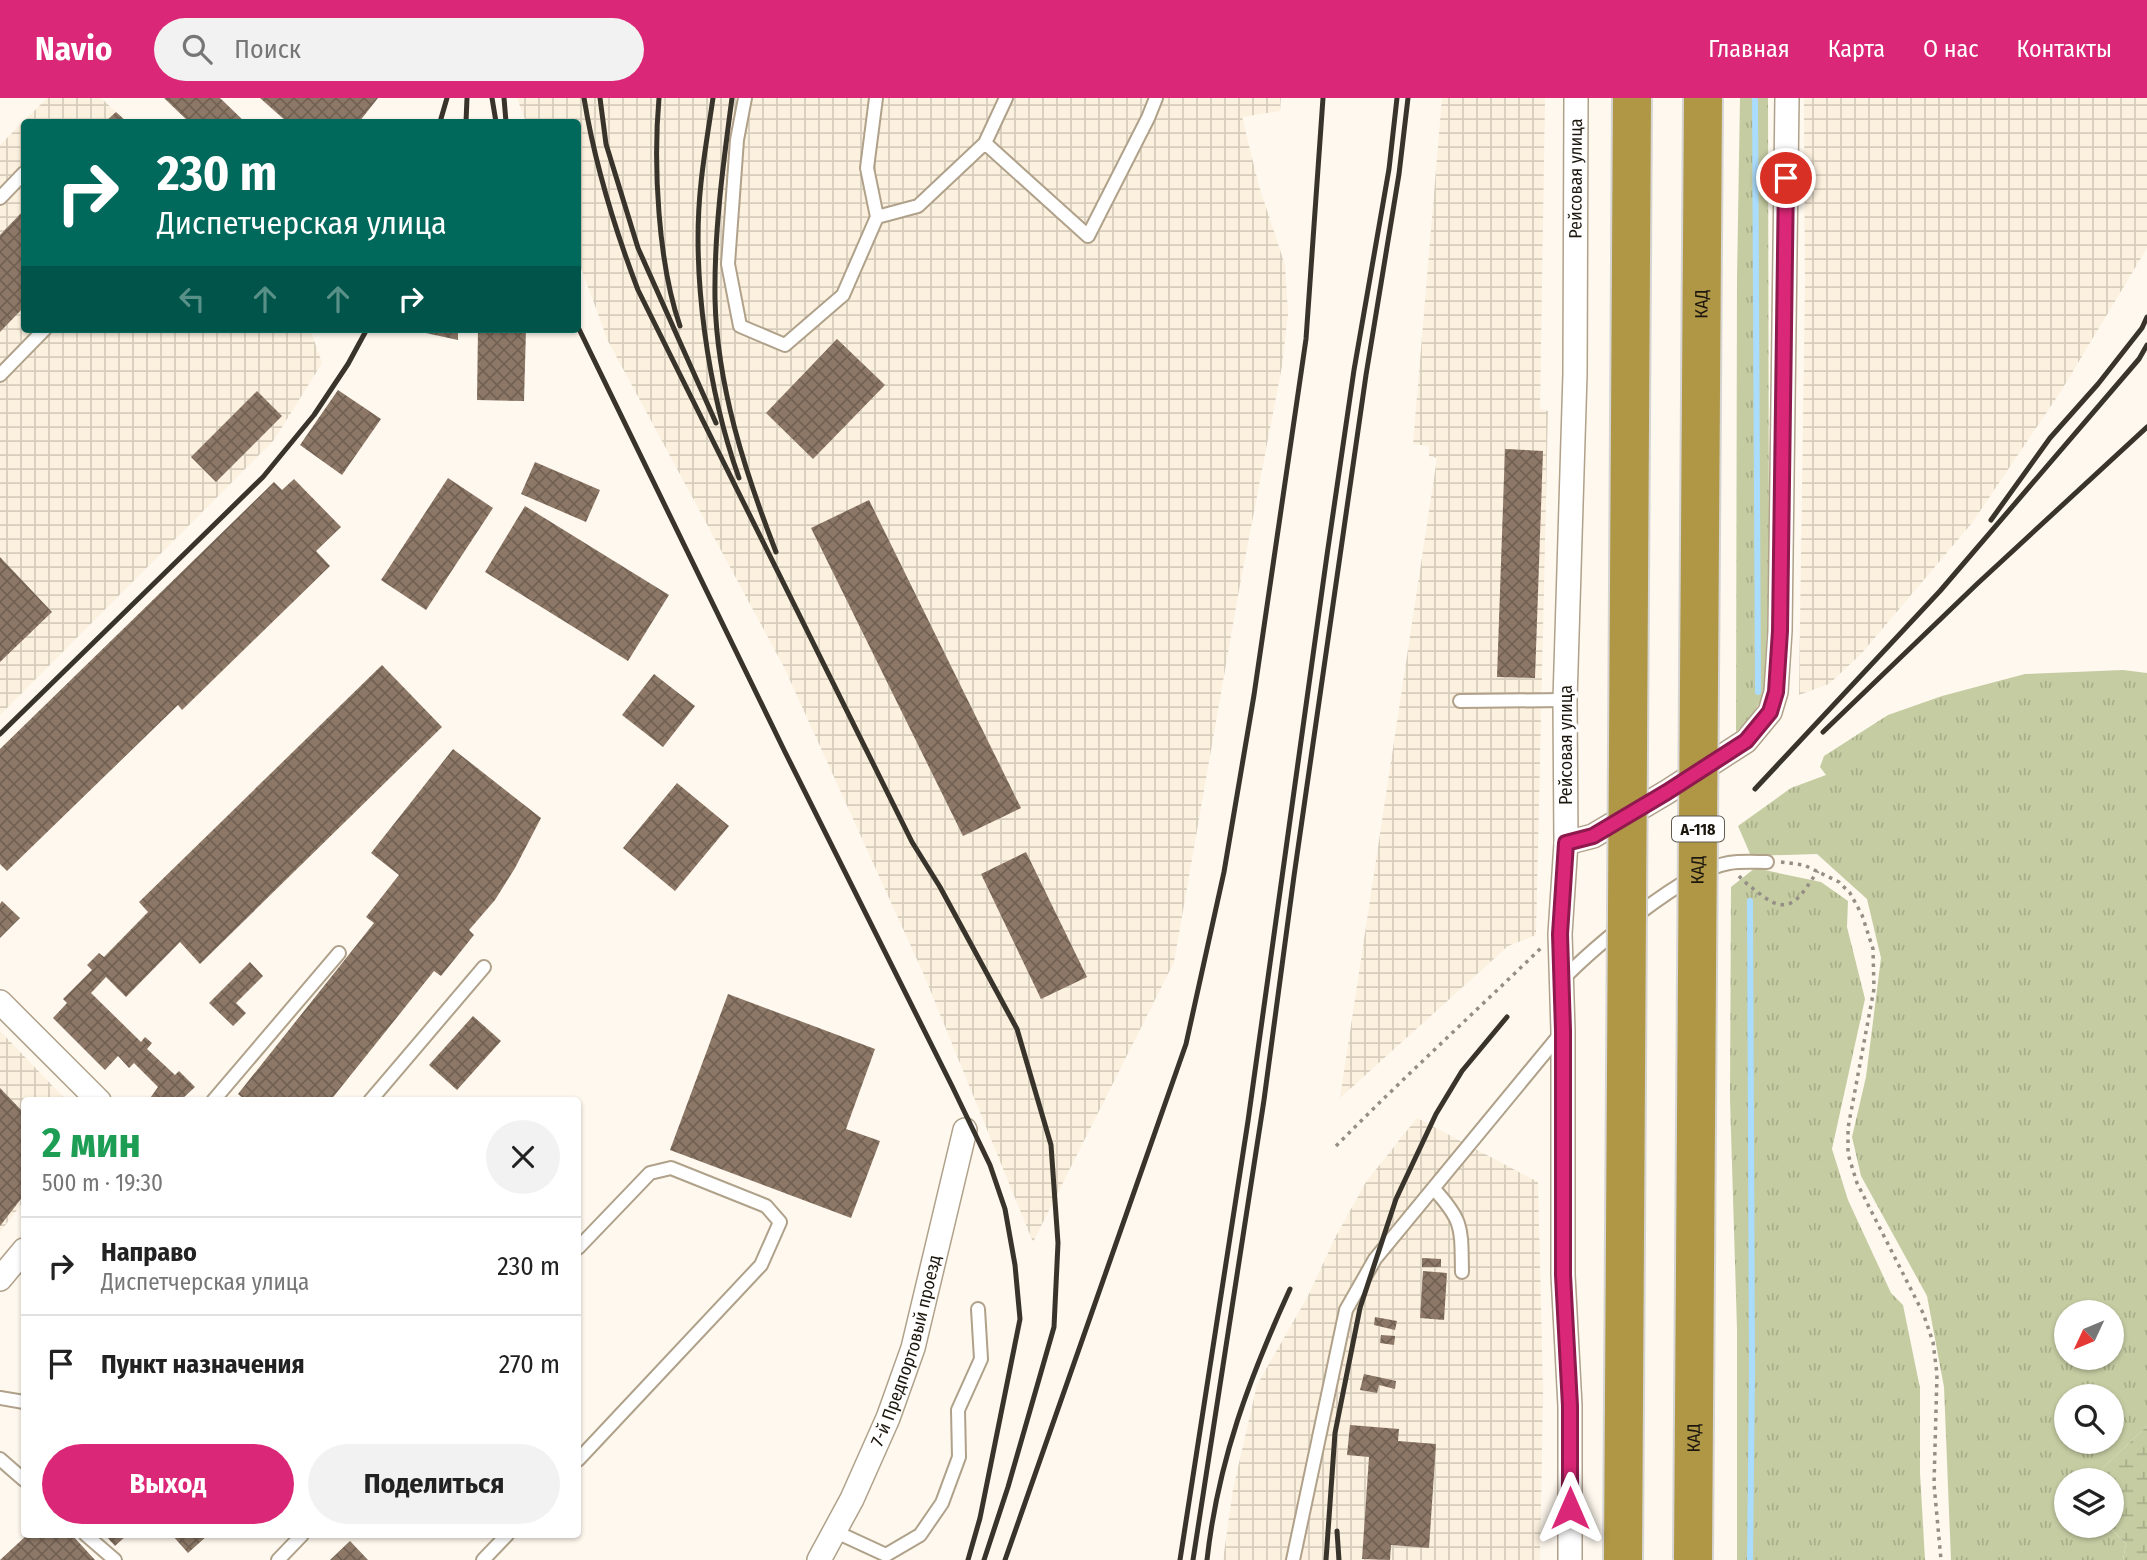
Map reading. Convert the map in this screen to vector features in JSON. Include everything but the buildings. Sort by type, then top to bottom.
[{"type":"highway","points":[[1623,1560],[1632,98]]},
{"type":"highway","name":"КАД","points":[[1693,1560],[1703,98]]},
{"type":"street","name":"Рейсовая улица","points":[[1570,1560],[1570,1406],[1563,1275],[1563,1031],[1560,934],[1566,843],[1565,700],[1575,374],[1576,98]]},
{"type":"street","points":[[1566,843],[1593,836],[1746,741],[1770,712],[1776,692],[1780,631],[1787,98]]},
{"type":"street","points":[[0,1002],[95,1097]]},
{"type":"street","name":"7-й Предпортовый проезд","points":[[819,1560],[852,1499],[888,1418],[913,1348],[965,1130]]},
{"type":"street","points":[[0,1279],[21,1254]]},
{"type":"lane","points":[[745,98],[737,140],[728,264],[740,326],[785,345],[843,295],[877,217],[867,168],[876,98]]},
{"type":"lane","points":[[877,217],[918,206],[985,143],[1006,98]]},
{"type":"lane","points":[[985,143],[1088,236],[1156,98]]},
{"type":"lane","points":[[0,198],[21,176]]},
{"type":"lane","points":[[0,376],[41,333]]},
{"type":"lane","points":[[1461,701],[1565,700]]},
{"type":"lane","points":[[1561,981],[1588,953],[1670,891],[1710,869],[1728,863],[1767,862]]},
{"type":"lane","points":[[216,1097],[339,953]]},
{"type":"lane","points":[[373,1097],[484,967]]},
{"type":"lane","points":[[1293,1560],[1346,1310],[1375,1259],[1563,1031]]},
{"type":"lane","points":[[581,1245],[650,1172],[671,1168],[766,1206],[780,1222],[761,1265],[581,1457]]},
{"type":"lane","points":[[1433,1189],[1452,1210],[1461,1229],[1462,1272]]},
{"type":"lane","points":[[834,1531],[886,1555],[920,1535],[942,1503],[958,1457],[958,1410],[981,1359],[978,1309]]},
{"type":"lane","points":[[0,1398],[21,1402]]},
{"type":"lane","points":[[0,1459],[21,1477]]},
{"type":"lane","points":[[89,1538],[115,1560]]},
{"type":"lane","points":[[278,1560],[299,1538]]},
{"type":"lane","points":[[483,1560],[504,1538]]},
{"type":"path","points":[[1767,862],[1789,862],[1818,871],[1839,882],[1850,893],[1862,915],[1873,949],[1874,989],[1848,1128],[1848,1154],[1857,1183],[1923,1313],[1933,1342],[1937,1374],[1934,1484],[1941,1560]]},
{"type":"path","points":[[1728,863],[1744,882],[1776,906],[1788,905],[1798,898],[1818,871]]},
{"type":"path","points":[[1336,1146],[1392,1089],[1541,948],[1560,934]]},
{"type":"shaded area","points":[[47,98],[101,98],[124,119],[26,119]]},
{"type":"shaded area","points":[[517,98],[1281,98],[1280,111],[1242,117],[1259,186],[1285,265],[1288,314],[1282,366],[1239,590],[1174,962],[1033,1242],[924,975],[784,667],[608,341],[581,268],[581,119],[525,119]]},
{"type":"shaded area","points":[[1442,98],[1545,98],[1540,409],[1548,411],[1536,935],[1508,946],[1340,1098],[1437,458],[1429,456],[1429,446],[1413,444]]},
{"type":"shaded area","points":[[1804,98],[2147,98],[2147,248],[2061,391],[1972,523],[1861,654],[1829,684],[1799,695],[1805,287]]},
{"type":"shaded area","points":[[21,124],[21,333],[311,333],[322,363],[274,440],[0,715],[0,145]]},
{"type":"shaded area","points":[[0,1031],[63,1097],[21,1097],[21,1205],[0,1232]]},
{"type":"shaded area","points":[[1417,1118],[1538,1182],[1543,1391],[1540,1560],[1223,1560],[1233,1489],[1257,1385],[1308,1296],[1336,1236],[1366,1182]]},
{"type":"green space","points":[[1740,98],[1768,98],[1769,593],[1764,692],[1753,714],[1736,732],[1737,279]]},
{"type":"green space","points":[[2123,670],[2147,673],[2147,1426],[2124,1448],[2124,1384],[2054,1384],[2054,1454],[2117,1454],[2103,1468],[2054,1468],[2054,1538],[2120,1538],[2126,1544],[2123,1560],[1951,1560],[1944,1387],[1927,1296],[1861,1176],[1852,1137],[1866,1077],[1881,958],[1867,899],[1817,854],[1751,856],[1738,826],[1791,788],[1826,775],[1820,767],[1824,756],[1888,715],[1942,696],[2025,674]]},
{"type":"green space","points":[[1755,868],[1821,882],[1848,901],[1847,927],[1865,999],[1832,1149],[1848,1200],[1891,1293],[1903,1305],[1920,1388],[1920,1473],[1925,1560],[1737,1560],[1737,1329],[1730,1099],[1731,887]]},
{"type":"green space","points":[[2147,1426],[2147,1560],[2123,1560],[2126,1544],[2120,1538],[2124,1538],[2124,1468],[2103,1468],[2117,1454],[2124,1454],[2124,1448]]},
{"type":"waterway","points":[[1755,98],[1758,692]]},
{"type":"waterway","points":[[1750,901],[1750,1560]]},
{"type":"railway","points":[[441,119],[447,98]]},
{"type":"railway","points":[[466,119],[467,98]]},
{"type":"railway","points":[[492,98],[496,119]]},
{"type":"railway","points":[[504,98],[506,119]]},
{"type":"railway","points":[[584,98],[606,196],[638,290],[912,842],[940,887],[1017,1029],[1051,1145],[1058,1243],[1054,1327],[984,1560]]},
{"type":"railway","points":[[600,98],[606,144],[638,248],[716,423]]},
{"type":"railway","points":[[659,98],[659,213],[667,273],[680,326]]},
{"type":"railway","points":[[713,98],[698,218],[700,293],[719,408],[739,478]]},
{"type":"railway","points":[[732,98],[718,224],[715,274],[717,332],[735,428],[776,552]]},
{"type":"railway","points":[[1005,1560],[1186,1044],[1224,872],[1254,695],[1306,339],[1323,98]]},
{"type":"railway","points":[[1180,1560],[1248,1121],[1327,555],[1354,370],[1389,169],[1397,98]]},
{"type":"railway","points":[[1193,1560],[1264,1100],[1294,876],[1366,375],[1399,174],[1408,98]]},
{"type":"railway","points":[[1991,520],[2050,438],[2098,384],[2142,328],[2147,317]]},
{"type":"railway","points":[[0,734],[263,477],[314,415],[365,333]]},
{"type":"railway","points":[[581,333],[785,752],[952,1086],[990,1165],[1005,1209],[1015,1265],[1020,1319],[980,1518],[968,1560]]},
{"type":"railway","points":[[1755,789],[1940,591],[2139,359],[2147,345]]},
{"type":"railway","points":[[1823,732],[1977,584],[2147,427]]},
{"type":"railway","points":[[1326,1560],[1335,1433],[1360,1308],[1396,1199],[1436,1114],[1462,1071],[1507,1017]]},
{"type":"railway","points":[[1207,1560],[1219,1489],[1237,1421],[1261,1355],[1290,1289]]},
{"type":"railway","points":[[1337,1531],[1339,1560]]},
{"type":"route","points":[[1570,1508],[1570,1406],[1563,1275],[1563,1031],[1560,934],[1566,843],[1593,836],[1667,792],[1746,741],[1770,712],[1776,692],[1780,631],[1786,178]]}]
